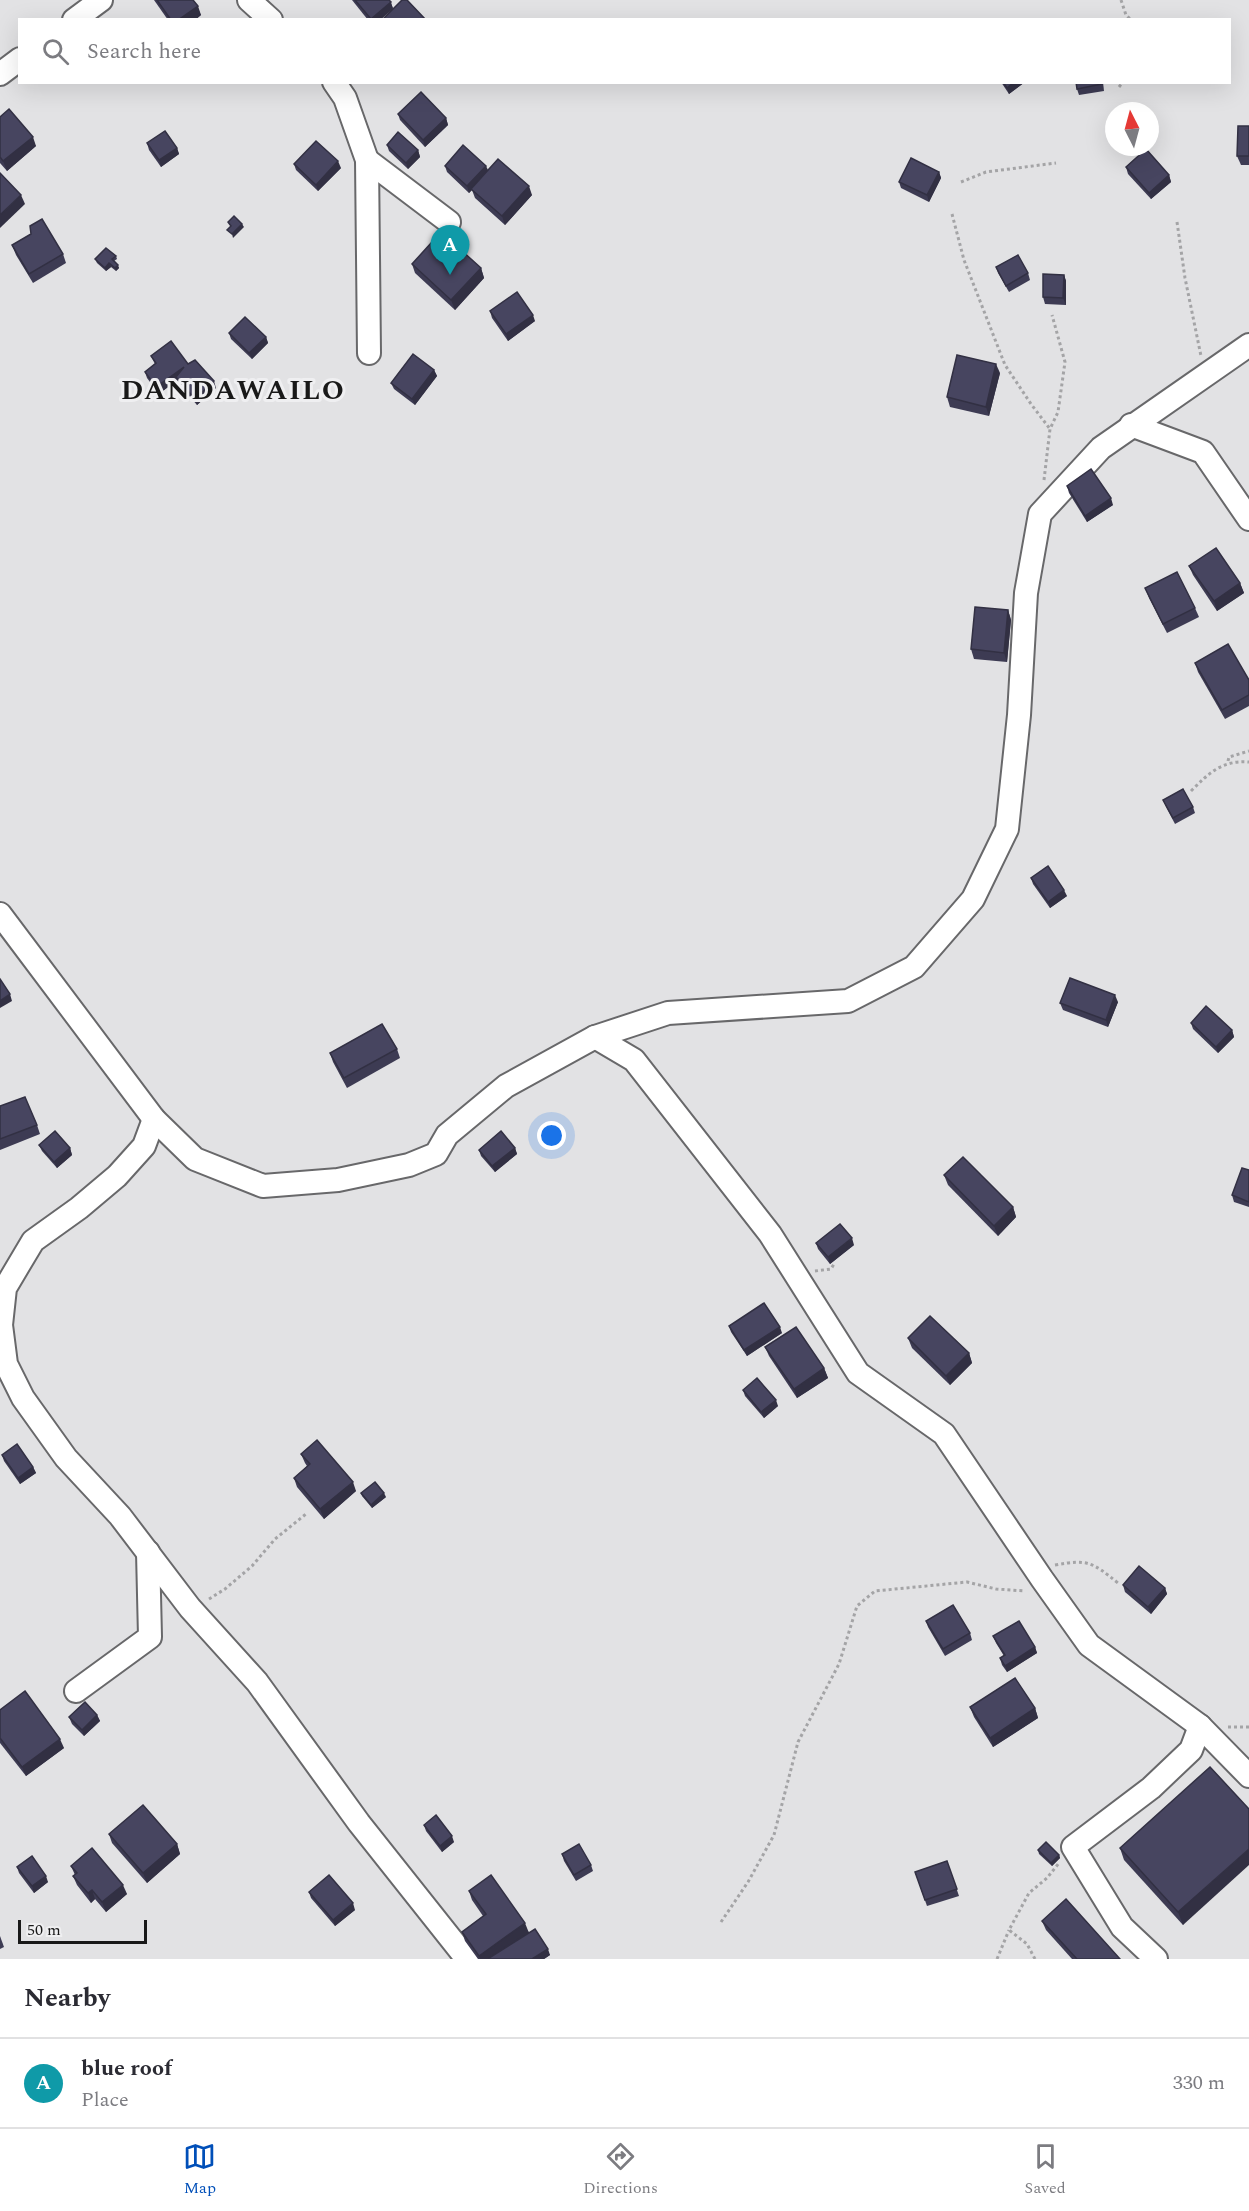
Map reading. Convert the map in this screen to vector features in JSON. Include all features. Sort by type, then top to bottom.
[{"type":"street","points":[[77,18],[101,0]]},
{"type":"street","points":[[249,0],[269,18]]},
{"type":"street","points":[[0,74],[18,61]]},
{"type":"street","points":[[335,84],[345,98],[367,160],[369,352]]},
{"type":"street","points":[[367,160],[450,222]]},
{"type":"street","points":[[0,914],[154,1119],[195,1159],[262,1186],[338,1180],[409,1165],[436,1154],[447,1135],[506,1086],[595,1037],[668,1012],[848,1001],[914,966],[973,899],[1007,829],[1019,715],[1026,593],[1040,514],[1101,448],[1249,345]]},
{"type":"street","points":[[1131,425],[1203,452],[1249,519]]},
{"type":"street","points":[[595,1037],[634,1060],[770,1234],[858,1373],[944,1434],[1089,1645],[1200,1726],[1249,1776]]},
{"type":"street","points":[[154,1119],[144,1146],[117,1176],[33,1241],[2,1285],[1,1325],[6,1364],[23,1398],[66,1458],[120,1516],[192,1610],[257,1682],[359,1823],[467,1959]]},
{"type":"street","points":[[76,1691],[150,1637],[148,1552]]},
{"type":"street","points":[[1156,1959],[1122,1927],[1073,1847],[1151,1788],[1191,1750],[1200,1726]]},
{"type":"path","points":[[1121,0],[1129,18]]},
{"type":"path","points":[[961,182],[986,172],[1056,163]]},
{"type":"path","points":[[952,214],[964,260],[1005,365],[1030,404],[1050,429]]},
{"type":"path","points":[[1177,222],[1204,377]]},
{"type":"path","points":[[1044,482],[1050,429],[1058,412],[1065,362],[1052,315]]},
{"type":"path","points":[[1191,791],[1227,762],[1229,757],[1249,751]]},
{"type":"path","points":[[1227,762],[1249,762]]},
{"type":"path","points":[[192,1610],[225,1589],[252,1566],[275,1539],[306,1514]]},
{"type":"path","points":[[721,1922],[748,1882],[774,1834],[798,1742],[839,1664],[857,1606],[875,1591],[967,1582],[996,1589],[1026,1591],[1055,1565],[1078,1561],[1097,1565],[1118,1583]]},
{"type":"path","points":[[997,1959],[1009,1930],[1029,1893],[1047,1878],[1073,1847]]},
{"type":"path","points":[[1009,1930],[1027,1944],[1035,1959]]},
{"type":"building","points":[[157,0],[193,0],[198,6],[181,18],[170,18]]},
{"type":"building","points":[[355,0],[389,0],[391,2],[372,18]]},
{"type":"building","points":[[402,0],[407,0],[424,18],[384,18]]},
{"type":"building","points":[[1076,84],[1102,84],[1077,89]]},
{"type":"building","points":[[421,92],[446,118],[423,140],[398,114]]},
{"type":"building","points":[[9,109],[33,137],[3,161],[0,157],[0,117]]},
{"type":"building","points":[[1238,126],[1249,126],[1249,156],[1237,156]]},
{"type":"building","points":[[165,131],[177,148],[159,160],[147,143]]},
{"type":"building","points":[[398,132],[418,150],[406,163],[387,145]]},
{"type":"building","points":[[316,141],[338,161],[316,185],[294,164]]},
{"type":"building","points":[[463,145],[486,166],[467,186],[445,166]]},
{"type":"building","points":[[1138,156],[1152,156],[1169,175],[1149,193],[1126,167]]},
{"type":"building","points":[[911,158],[939,172],[927,195],[899,182]]},
{"type":"building","points":[[498,159],[529,186],[502,216],[471,189]]},
{"type":"building","points":[[0,173],[21,195],[0,215]]},
{"type":"building","points":[[234,216],[242,224],[232,234],[227,230],[231,226],[228,222]]},
{"type":"building","points":[[42,219],[63,254],[29,274],[12,245],[31,234],[30,226]]},
{"type":"building","points":[[441,232],[481,268],[451,300],[412,264]]},
{"type":"building","points":[[106,248],[116,256],[112,259],[118,265],[115,268],[109,263],[105,268],[95,259]]},
{"type":"building","points":[[1018,255],[1028,273],[1006,286],[996,267]]},
{"type":"building","points":[[1043,274],[1064,275],[1063,298],[1043,297]]},
{"type":"building","points":[[517,292],[533,315],[506,334],[490,311]]},
{"type":"building","points":[[245,317],[266,337],[249,353],[229,333]]},
{"type":"building","points":[[171,341],[188,364],[195,360],[214,381],[195,399],[176,377],[184,367],[156,387],[145,372],[156,363],[151,356]]},
{"type":"building","points":[[413,354],[434,370],[412,399],[391,383]]},
{"type":"building","points":[[957,355],[996,364],[986,407],[947,397]]},
{"type":"building","points":[[1091,469],[1111,498],[1085,516],[1067,486]]},
{"type":"building","points":[[1216,548],[1240,583],[1214,601],[1189,566]]},
{"type":"building","points":[[1177,572],[1195,608],[1163,624],[1145,588]]},
{"type":"building","points":[[975,607],[1008,610],[1004,653],[971,649]]},
{"type":"building","points":[[1228,644],[1249,680],[1249,695],[1222,710],[1195,663]]},
{"type":"building","points":[[1183,789],[1193,807],[1173,818],[1163,800]]},
{"type":"building","points":[[1048,866],[1064,890],[1048,902],[1031,878]]},
{"type":"building","points":[[1070,978],[1115,995],[1106,1020],[1060,1003]]},
{"type":"building","points":[[0,979],[10,994],[0,1001]]},
{"type":"building","points":[[1206,1006],[1232,1030],[1216,1047],[1191,1023]]},
{"type":"building","points":[[382,1024],[397,1049],[344,1078],[330,1053]]},
{"type":"building","points":[[25,1097],[37,1125],[0,1139],[0,1106]]},
{"type":"building","points":[[55,1131],[70,1148],[54,1162],[39,1145]]},
{"type":"building","points":[[501,1131],[515,1148],[492,1166],[479,1150]]},
{"type":"building","points":[[963,1157],[1013,1207],[994,1226],[944,1175]]},
{"type":"building","points":[[1242,1168],[1249,1170],[1249,1202],[1232,1195]]},
{"type":"building","points":[[840,1224],[852,1238],[828,1257],[816,1243]]},
{"type":"building","points":[[764,1303],[780,1327],[744,1350],[729,1326]]},
{"type":"building","points":[[930,1316],[969,1353],[946,1376],[908,1338]]},
{"type":"building","points":[[796,1327],[824,1368],[794,1389],[765,1347]]},
{"type":"building","points":[[757,1378],[776,1400],[761,1412],[743,1390]]},
{"type":"building","points":[[317,1440],[353,1482],[320,1509],[294,1478],[310,1464],[301,1454]]},
{"type":"building","points":[[17,1444],[33,1467],[18,1478],[2,1455]]},
{"type":"building","points":[[375,1482],[384,1493],[371,1505],[361,1493]]},
{"type":"building","points":[[1139,1566],[1165,1588],[1148,1607],[1123,1585]]},
{"type":"building","points":[[953,1605],[970,1633],[943,1649],[926,1621]]},
{"type":"building","points":[[1019,1621],[1035,1647],[1005,1666],[1000,1658],[1005,1655],[993,1636]]},
{"type":"building","points":[[1015,1678],[1035,1708],[990,1738],[970,1707]]},
{"type":"building","points":[[25,1691],[60,1739],[22,1767],[0,1738],[0,1710]]},
{"type":"building","points":[[85,1702],[97,1715],[82,1730],[69,1717]]},
{"type":"building","points":[[1210,1767],[1249,1809],[1249,1849],[1178,1912],[1120,1848]]},
{"type":"building","points":[[143,1805],[177,1844],[143,1873],[109,1834]]},
{"type":"building","points":[[436,1815],[452,1836],[440,1846],[424,1825]]},
{"type":"building","points":[[1046,1842],[1059,1855],[1051,1863],[1038,1850]]},
{"type":"building","points":[[579,1844],[591,1865],[574,1875],[562,1854]]},
{"type":"building","points":[[92,1848],[123,1885],[102,1902],[92,1890],[88,1893],[73,1876],[77,1873],[71,1866]]},
{"type":"building","points":[[32,1856],[46,1876],[32,1886],[17,1867]]},
{"type":"building","points":[[947,1861],[957,1889],[925,1900],[915,1872]]},
{"type":"building","points":[[329,1875],[353,1903],[333,1920],[309,1892]]},
{"type":"building","points":[[491,1875],[525,1923],[479,1956],[462,1932],[486,1914],[469,1891]]},
{"type":"building","points":[[1066,1899],[1120,1959],[1077,1959],[1042,1921]]},
{"type":"building","points":[[535,1929],[548,1949],[532,1959],[489,1958]]},
{"type":"place","name":"blue roof","points":[[450,275]]},
{"type":"district","name":"DANDAWAILO","points":[[233,390]]}]
